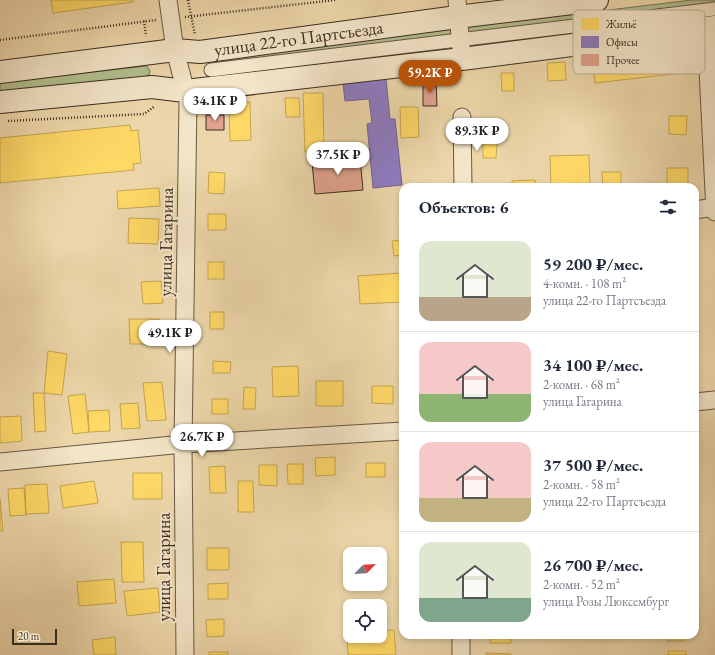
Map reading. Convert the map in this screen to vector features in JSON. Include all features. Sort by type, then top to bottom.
[{"type":"main road","name":"улица 22-го Партсъезда","points":[[0,72],[175,50],[200,52],[457,8],[597,0]]},
{"type":"main road","name":"улица 22-го Партсъезда","points":[[0,102],[152,87],[185,91],[461,49],[573,37]]},
{"type":"street","name":"улица Гагарина","points":[[168,0],[175,50],[188,100],[183,444],[185,655]]},
{"type":"street","points":[[211,70],[461,49],[457,8]]},
{"type":"street","points":[[712,21],[715,212]]},
{"type":"street","points":[[462,117],[463,183]]},
{"type":"street","points":[[699,209],[715,207]]},
{"type":"street","points":[[699,402],[715,400]]},
{"type":"street","points":[[0,462],[183,444],[399,431]]},
{"type":"street","points":[[461,639],[461,655]]},
{"type":"path","points":[[0,122],[144,114],[158,104]]},
{"type":"green space","points":[[692,0],[715,0],[715,5],[674,10],[608,10]]},
{"type":"green space","points":[[573,14],[573,22],[468,35],[466,27]]},
{"type":"green space","points":[[715,14],[715,21],[705,22],[705,15]]},
{"type":"green space","points":[[455,27],[457,36],[212,65],[208,63],[207,58]]},
{"type":"green space","points":[[573,31],[573,38],[473,50],[470,43]]},
{"type":"green space","points":[[147,66],[150,71],[149,75],[142,78],[0,93],[0,82]]},
{"type":"building: Жильё","points":[[51,0],[133,0],[133,2],[53,13]]},
{"type":"building: Жильё","points":[[565,62],[566,80],[548,81],[547,63]]},
{"type":"building: Жильё","points":[[501,73],[514,73],[514,91],[502,91]]},
{"type":"building: Жильё","points":[[594,74],[673,74],[595,83]]},
{"type":"building: Жильё","points":[[303,93],[323,93],[324,151],[305,152]]},
{"type":"building: Жильё","points":[[285,98],[299,98],[300,117],[286,117]]},
{"type":"building: Жильё","points":[[229,102],[250,102],[251,140],[230,141]]},
{"type":"building: Жильё","points":[[400,107],[418,107],[419,137],[401,138]]},
{"type":"building: Жильё","points":[[669,116],[687,116],[686,135],[669,134]]},
{"type":"building: Жильё","points":[[130,125],[131,131],[138,130],[141,163],[133,164],[134,170],[0,183],[0,138]]},
{"type":"building: Жильё","points":[[483,143],[497,143],[496,158],[483,158]]},
{"type":"building: Жильё","points":[[589,155],[590,183],[551,183],[550,156]]},
{"type":"building: Жильё","points":[[667,168],[688,168],[688,183],[667,183]]},
{"type":"building: Жильё","points":[[209,172],[225,173],[224,194],[208,193]]},
{"type":"building: Жильё","points":[[602,172],[621,172],[621,183],[603,183]]},
{"type":"building: Жильё","points":[[535,180],[535,183],[512,183],[512,181]]},
{"type":"building: Жильё","points":[[159,188],[160,206],[118,209],[117,191]]},
{"type":"building: Жильё","points":[[208,214],[226,214],[226,230],[208,230]]},
{"type":"building: Жильё","points":[[129,218],[159,219],[158,244],[128,243]]},
{"type":"building: Жильё","points":[[399,240],[399,255],[394,256],[392,241]]},
{"type":"building: Жильё","points":[[208,262],[224,262],[224,279],[208,279]]},
{"type":"building: Жильё","points":[[399,273],[399,302],[360,304],[358,276]]},
{"type":"building: Жильё","points":[[161,281],[163,303],[143,304],[141,282]]},
{"type":"building: Жильё","points":[[210,312],[224,312],[224,329],[210,329]]},
{"type":"building: Жильё","points":[[129,319],[159,319],[159,344],[130,344]]},
{"type":"building: Жильё","points":[[48,351],[67,354],[62,395],[44,393]]},
{"type":"building: Жильё","points":[[213,361],[231,362],[230,373],[213,373]]},
{"type":"building: Жильё","points":[[298,366],[299,396],[273,397],[272,367]]},
{"type":"building: Жильё","points":[[316,381],[343,381],[343,406],[316,406]]},
{"type":"building: Жильё","points":[[162,382],[166,420],[147,421],[143,383]]},
{"type":"building: Жильё","points":[[372,386],[393,386],[393,404],[372,403]]},
{"type":"building: Жильё","points":[[244,387],[256,388],[255,409],[243,409]]},
{"type":"building: Жильё","points":[[33,393],[44,393],[46,431],[35,432]]},
{"type":"building: Жильё","points":[[85,394],[89,432],[73,434],[68,396]]},
{"type":"building: Жильё","points":[[212,399],[228,399],[228,414],[212,414]]},
{"type":"building: Жильё","points":[[138,403],[140,428],[122,429],[120,404]]},
{"type":"building: Жильё","points":[[109,410],[110,431],[89,432],[88,411]]},
{"type":"building: Жильё","points":[[21,416],[22,441],[0,443],[0,417]]},
{"type":"building: Жильё","points":[[335,457],[335,475],[316,476],[315,458]]},
{"type":"building: Жильё","points":[[366,463],[385,463],[385,477],[366,477]]},
{"type":"building: Жильё","points":[[287,464],[303,464],[303,484],[288,484]]},
{"type":"building: Жильё","points":[[259,465],[277,465],[277,486],[259,485]]},
{"type":"building: Жильё","points":[[225,466],[226,493],[210,493],[209,467]]},
{"type":"building: Жильё","points":[[133,473],[162,473],[162,499],[133,499]]},
{"type":"building: Жильё","points":[[94,481],[98,503],[63,508],[60,486]]},
{"type":"building: Жильё","points":[[238,481],[253,481],[254,512],[238,512]]},
{"type":"building: Жильё","points":[[47,484],[49,513],[26,514],[25,485]]},
{"type":"building: Жильё","points":[[24,488],[26,515],[10,516],[8,489]]},
{"type":"building: Жильё","points":[[0,499],[3,531],[0,531]]},
{"type":"building: Жильё","points":[[121,542],[143,542],[144,582],[122,582]]},
{"type":"building: Жильё","points":[[207,548],[229,548],[229,570],[207,570]]},
{"type":"building: Жильё","points":[[114,579],[116,603],[79,606],[77,582]]},
{"type":"building: Жильё","points":[[228,583],[228,599],[208,599],[208,584]]},
{"type":"building: Жильё","points":[[158,588],[160,612],[127,616],[124,591]]},
{"type":"building: Жильё","points":[[224,619],[224,636],[207,637],[206,620]]},
{"type":"building: Жильё","points":[[387,630],[394,630],[396,655],[348,655],[347,643],[387,643]]},
{"type":"building: Жильё","points":[[115,637],[116,655],[94,655],[92,640]]},
{"type":"building: Жильё","points":[[490,639],[511,639],[511,643],[490,643]]},
{"type":"building: Жильё","points":[[667,639],[684,639],[684,641],[667,641]]},
{"type":"building: Жильё","points":[[668,651],[686,651],[686,655],[668,655]]},
{"type":"building: Жильё","points":[[209,652],[228,652],[228,655],[209,655]]},
{"type":"building: Жильё","points":[[486,653],[511,654],[511,655],[486,655]]},
{"type":"building: Офисы","points":[[386,78],[390,119],[395,119],[402,183],[399,183],[399,185],[373,188],[367,124],[372,123],[369,99],[345,101],[343,83]]},
{"type":"building: Прочее","points":[[423,81],[436,81],[437,106],[423,106]]},
{"type":"building: Прочее","points":[[206,115],[224,115],[224,130],[206,130]]},
{"type":"building: Прочее","points":[[360,158],[363,190],[315,194],[312,162]]}]
